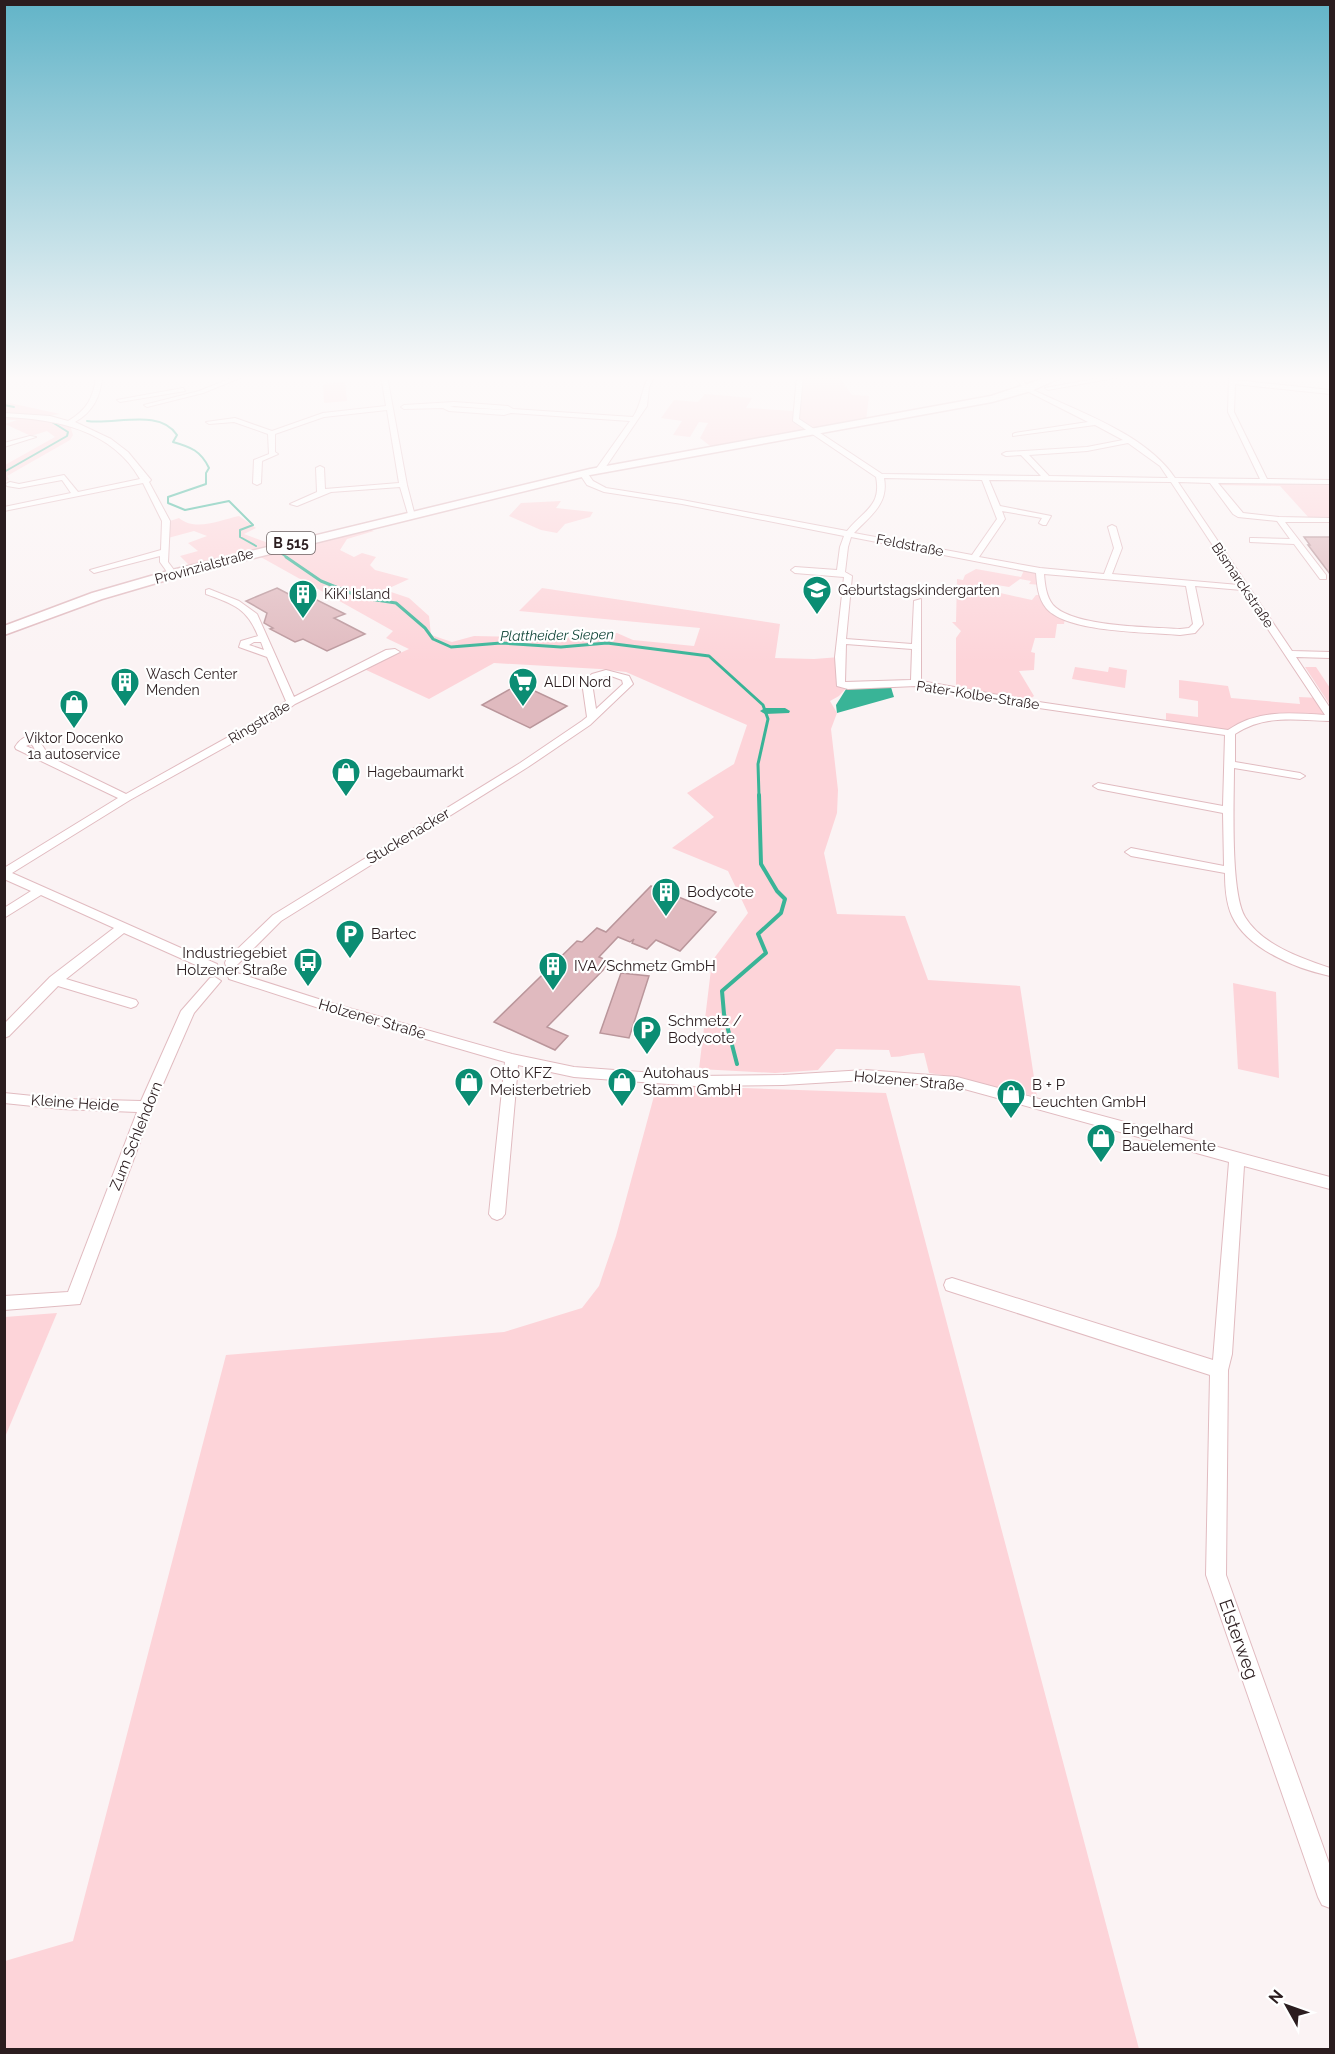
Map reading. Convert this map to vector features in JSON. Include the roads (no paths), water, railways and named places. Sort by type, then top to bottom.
[{"type":"main road","name":"B 515","points":[[583,473],[588,472]]},
{"type":"main road","name":"Provinzialstraße","points":[[4,632],[97,596],[173,574],[583,473]]},
{"type":"street","points":[[141,472],[167,522],[168,538],[164,562],[173,574]]},
{"type":"street","points":[[257,472],[257,483]]},
{"type":"street","points":[[320,472],[321,493]]},
{"type":"street","points":[[401,472],[412,514]]},
{"type":"street","points":[[874,472],[880,476],[1330,482]]},
{"type":"street","points":[[1042,472],[1048,478]]},
{"type":"street","name":"Bismarckstraße","points":[[1166,472],[1246,588],[1330,717]]},
{"type":"street","points":[[1260,472],[1265,482]]},
{"type":"street","name":"Feldstraße","points":[[583,473],[594,486],[604,490],[682,502],[1040,571],[1246,588]]},
{"type":"street","name":"Pater-Kolbe-Straße","points":[[880,476],[884,488],[882,499],[846,540],[841,573],[848,576],[840,684],[848,686],[916,683],[1032,704],[1230,733]]},
{"type":"street","points":[[10,484],[20,488],[64,477],[76,495]]},
{"type":"street","points":[[974,558],[1001,519],[985,478]]},
{"type":"street","points":[[8,509],[147,480]]},
{"type":"street","points":[[1213,481],[1236,512],[1250,517],[1330,520]]},
{"type":"street","points":[[294,504],[335,489],[403,484]]},
{"type":"street","points":[[996,508],[1047,517]]},
{"type":"street","points":[[8,509],[16,516]]},
{"type":"street","points":[[1279,519],[1323,577]]},
{"type":"street","points":[[1108,576],[1118,548],[1112,526]]},
{"type":"street","points":[[1253,540],[1296,542]]},
{"type":"street","points":[[94,570],[165,552]]},
{"type":"street","points":[[795,570],[841,573]]},
{"type":"street","points":[[1040,571],[1045,601],[1050,608],[1065,618],[1080,623],[1180,632],[1192,631],[1198,624],[1190,584]]},
{"type":"street","points":[[209,592],[240,606],[257,621],[291,702]]},
{"type":"street","points":[[916,683],[918,601]]},
{"type":"street","points":[[264,639],[253,639],[244,643],[244,647],[271,655]]},
{"type":"street","points":[[842,640],[917,647]]},
{"type":"street","name":"Ringstraße","points":[[4,873],[126,798],[268,719],[291,702],[389,652],[395,652]]},
{"type":"street","points":[[1289,654],[1330,655]]},
{"type":"street","name":"Stuckenacker","points":[[232,970],[277,918],[524,765],[586,723],[592,716]]},
{"type":"street","points":[[1330,717],[1261,717],[1242,723],[1230,733],[1229,764],[1231,871],[1233,899],[1238,915],[1258,937],[1296,960],[1330,972]]},
{"type":"street","points":[[43,758],[126,798]]},
{"type":"street","points":[[1229,764],[1300,776]]},
{"type":"street","points":[[1098,786],[1230,811]]},
{"type":"street","points":[[1131,852],[1231,871]]},
{"type":"street","points":[[4,873],[122,928],[213,974],[222,963],[232,970]]},
{"type":"street","points":[[4,914],[39,891]]},
{"type":"street","points":[[4,1033],[55,980],[84,954],[122,928]]},
{"type":"street","name":"Holzener Straße","points":[[232,970],[327,1006],[512,1059],[574,1072],[695,1080],[783,1080],[865,1075],[957,1083],[1330,1183]]},
{"type":"street","name":"Zum Schlehdorn","points":[[4,1303],[74,1299],[146,1107],[188,1011],[213,974]]},
{"type":"street","points":[[55,980],[130,1003]]},
{"type":"street","points":[[497,1214],[512,1059]]},
{"type":"street","name":"Kleine Heide","points":[[4,1098],[62,1104],[146,1107]]},
{"type":"street","name":"Elsterweg","points":[[1237,1159],[1219,1370],[1216,1575],[1330,1897]]},
{"type":"street","points":[[952,1285],[1219,1370]]},
{"type":"waterway","name":"Plattheider Siepen","points":[[207,472],[206,484],[168,497],[168,503],[185,510],[229,501],[253,525],[240,530],[240,537],[256,546]]},
{"type":"waterway","name":"Plattheider Siepen","points":[[282,554],[288,558]]},
{"type":"waterway","name":"Plattheider Siepen","points":[[286,557],[321,581],[363,598],[396,603],[425,628],[433,639],[451,647],[501,643],[561,647],[607,643],[709,656],[763,705],[768,719],[758,764],[759,796]]},
{"type":"waterway","points":[[765,711],[785,711]]},
{"type":"waterway","name":"Plattheider Siepen","points":[[737,1064],[724,1014],[722,991],[766,953],[758,934],[781,913],[785,899],[777,891],[761,864],[759,795]]},
{"type":"place","name":"Geburtstagskindergarten","points":[[817,616]]},
{"type":"place","name":"KiKi Island","points":[[303,620]]},
{"type":"place","name":"Wasch Center Menden","points":[[125,708]]},
{"type":"place","name":"ALDI Nord","points":[[523,708]]},
{"type":"place","name":"Viktor Docenko 1a autoservice","points":[[74,730]]},
{"type":"place","name":"Hagebaumarkt","points":[[346,798]]},
{"type":"place","name":"Bodycote","points":[[666,918]]},
{"type":"place","name":"Bartec","points":[[350,960]]},
{"type":"place","name":"Industriegebiet Holzener Straße","points":[[308,988]]},
{"type":"place","name":"IVA/Schmetz GmbH","points":[[553,992]]},
{"type":"place","name":"Schmetz / Bodycote","points":[[647,1056]]},
{"type":"place","name":"Otto KFZ Meisterbetrieb","points":[[469,1108]]},
{"type":"place","name":"Autohaus Stamm GmbH","points":[[622,1108]]},
{"type":"place","name":"B + P Leuchten GmbH","points":[[1011,1120]]},
{"type":"place","name":"Engelhard Bauelemente","points":[[1101,1164]]}]
